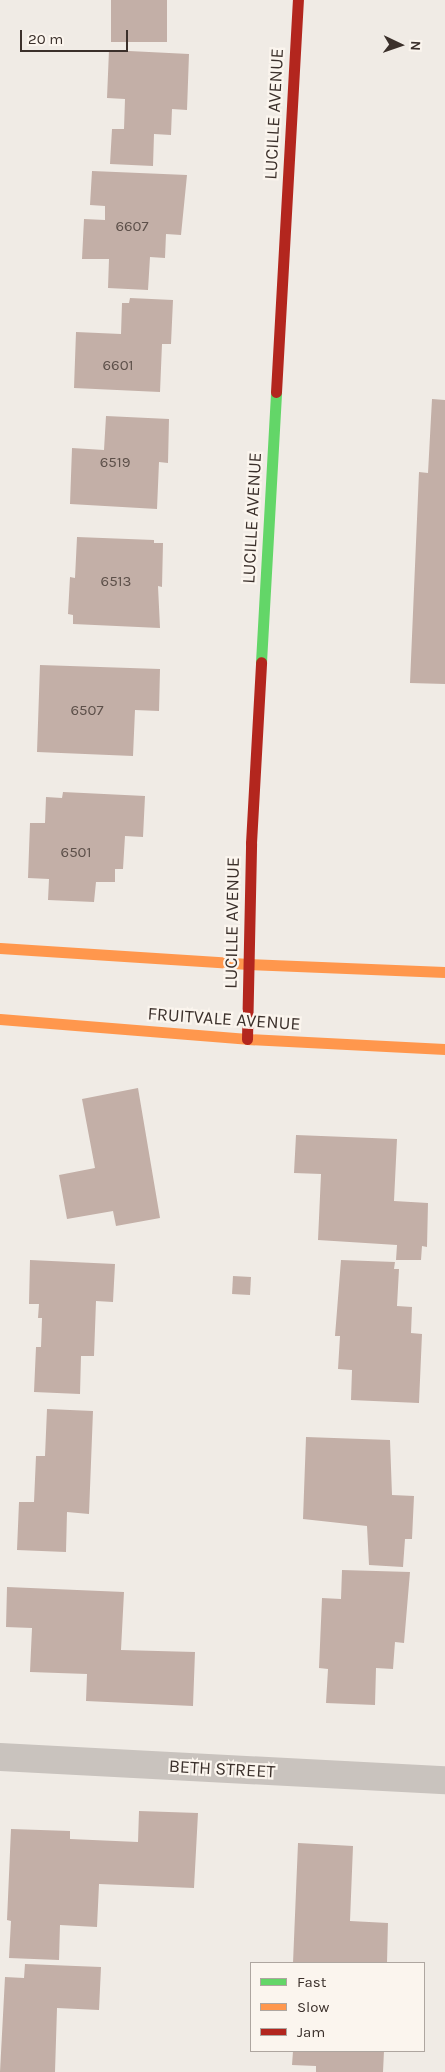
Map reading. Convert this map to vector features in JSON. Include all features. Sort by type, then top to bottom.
[{"type":"street","name":"LUCILLE AVENUE","points":[[247,1039],[251,843],[298,0]]},
{"type":"street","points":[[0,948],[248,964],[445,972]]},
{"type":"street","name":"FRUITVALE AVENUE","points":[[0,1019],[247,1039],[445,1049]]},
{"type":"street","name":"BETH STREET","points":[[0,1757],[445,1780]]},
{"type":"building","points":[[111,0],[167,0],[167,42],[111,42]]},
{"type":"building","points":[[109,50],[189,54],[187,110],[172,109],[171,135],[154,134],[153,166],[110,164],[112,129],[124,129],[125,99],[107,98]]},
{"type":"building","points":[[92,171],[187,175],[181,235],[166,234],[165,258],[150,257],[148,290],[108,288],[109,259],[82,259],[84,219],[105,220],[105,206],[90,205]]},
{"type":"building","points":[[130,298],[173,300],[171,344],[162,344],[160,392],[74,388],[76,332],[121,334],[122,303],[129,303]]},
{"type":"building","points":[[432,399],[445,400],[445,684],[410,683],[419,472],[428,473]]},
{"type":"building","points":[[106,416],[169,419],[168,463],[159,462],[157,509],[70,504],[72,448],[104,450]]},
{"type":"building","points":[[77,537],[154,540],[154,543],[163,543],[162,587],[158,586],[160,628],[73,624],[73,615],[68,614],[70,577],[75,578]]},
{"type":"building","points":[[40,665],[160,669],[159,711],[135,710],[133,756],[37,752]]},
{"type":"building","points":[[63,792],[145,796],[143,837],[125,836],[123,869],[115,869],[115,882],[96,882],[94,902],[48,900],[49,879],[28,878],[30,823],[45,823],[46,797],[62,798]]},
{"type":"building","points":[[138,1088],[160,1218],[116,1226],[113,1211],[67,1219],[59,1175],[95,1168],[82,1099]]},
{"type":"building","points":[[296,1135],[397,1139],[394,1201],[428,1203],[427,1247],[422,1246],[421,1260],[396,1260],[397,1245],[318,1240],[321,1174],[294,1173]]},
{"type":"building","points":[[30,1260],[115,1264],[113,1302],[96,1301],[94,1356],[81,1356],[80,1394],[34,1392],[36,1347],[41,1347],[42,1318],[38,1318],[39,1304],[29,1304]]},
{"type":"building","points":[[341,1260],[395,1262],[394,1269],[399,1269],[397,1306],[412,1307],[411,1333],[422,1334],[419,1403],[351,1400],[352,1370],[338,1369],[340,1336],[335,1336]]},
{"type":"building","points":[[233,1276],[251,1277],[250,1295],[232,1294]]},
{"type":"building","points":[[47,1409],[93,1411],[89,1514],[67,1512],[66,1552],[17,1550],[19,1502],[34,1502],[36,1456],[45,1456]]},
{"type":"building","points":[[306,1437],[390,1440],[392,1495],[414,1496],[412,1539],[405,1539],[403,1567],[369,1565],[367,1526],[303,1519]]},
{"type":"building","points":[[342,1570],[410,1572],[404,1643],[395,1642],[393,1669],[376,1668],[375,1705],[326,1703],[328,1669],[319,1668],[322,1598],[341,1599]]},
{"type":"building","points":[[7,1587],[124,1592],[121,1650],[195,1652],[193,1706],[86,1701],[87,1674],[30,1672],[32,1628],[6,1627]]},
{"type":"building","points":[[139,1811],[198,1813],[194,1888],[99,1884],[97,1927],[60,1925],[59,1960],[9,1958],[11,1921],[7,1920],[11,1829],[70,1831],[70,1839],[138,1842]]},
{"type":"building","points":[[298,1843],[353,1846],[350,1921],[388,1923],[387,1962],[293,1962]]},
{"type":"building","points":[[25,1964],[101,1967],[99,2010],[57,2008],[55,2072],[0,2072],[5,1977],[24,1978]]},
{"type":"building","points":[[293,2052],[384,2052],[383,2072],[316,2072],[316,2066],[292,2065]]},
{"type":"traffic: fast","points":[[261,662],[276,392]]},
{"type":"traffic: slow","points":[[0,948],[248,964],[445,972]]},
{"type":"traffic: slow","points":[[0,1019],[247,1039],[445,1049]]},
{"type":"traffic: jam","points":[[276,392],[298,0]]},
{"type":"traffic: jam","points":[[247,1039],[251,843],[261,662]]}]
